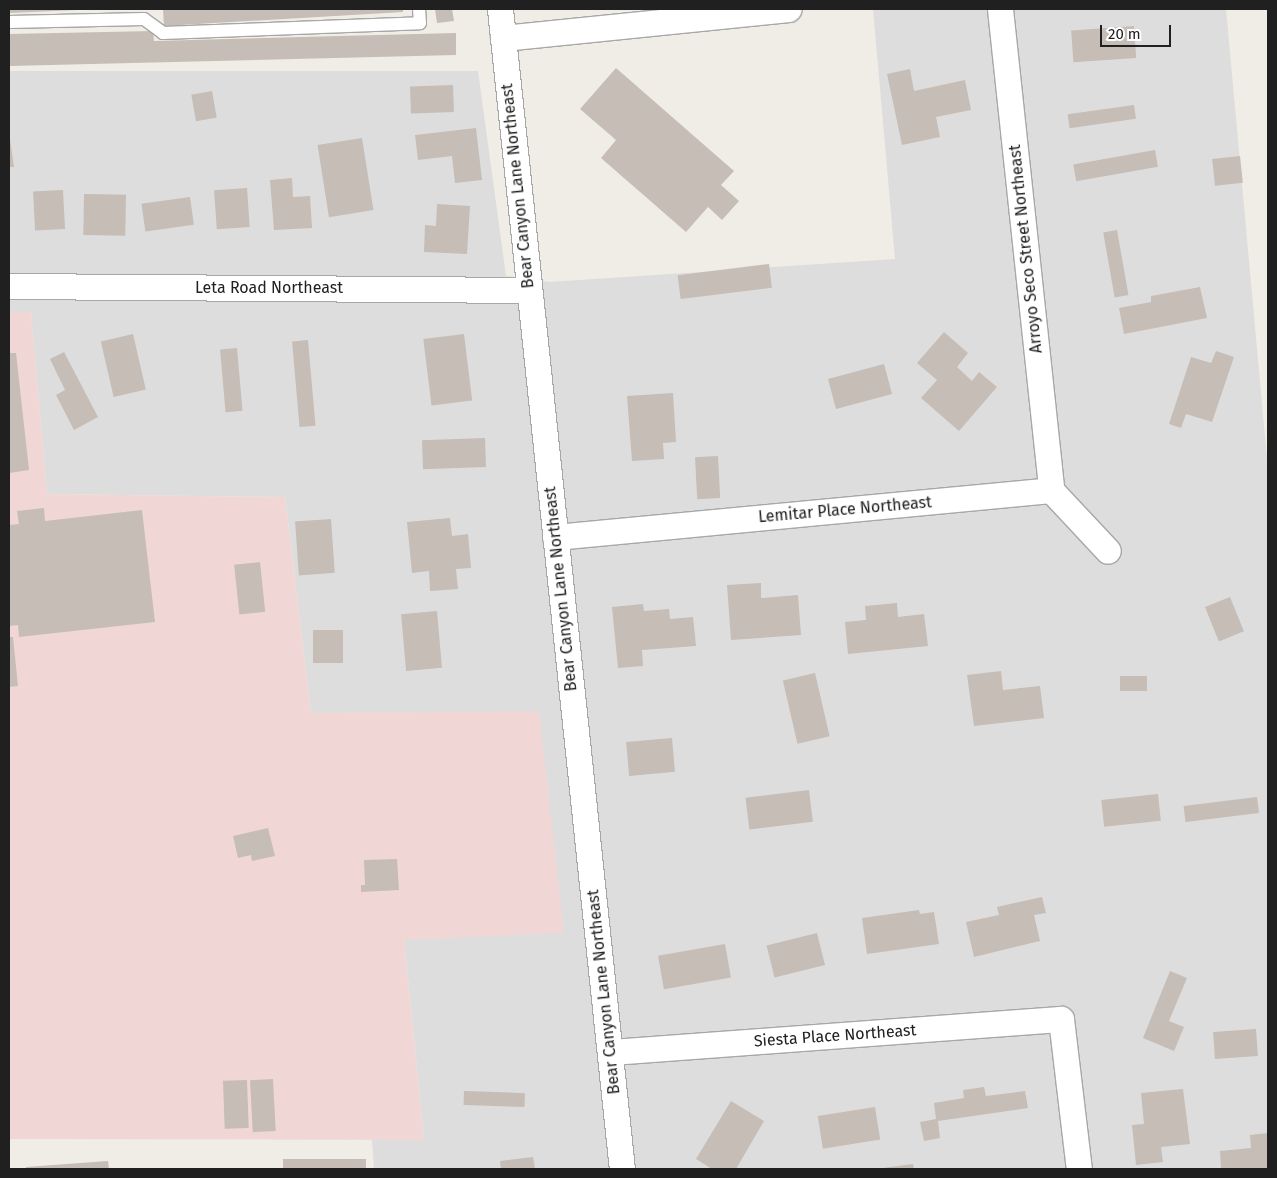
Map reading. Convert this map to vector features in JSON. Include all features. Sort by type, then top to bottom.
[{"type":"street","name":"Bear Canyon Lane Northeast","points":[[500,9],[622,1169]]},
{"type":"street","points":[[503,38],[789,9]]},
{"type":"street","name":"Arroyo Seco Street Northeast","points":[[1000,9],[1051,490]]},
{"type":"street","name":"Leta Road Northeast","points":[[9,286],[529,290]]},
{"type":"street","points":[[1051,490],[1108,551]]},
{"type":"street","name":"Lemitar Place Northeast","points":[[555,537],[1051,490]]},
{"type":"street","name":"Siesta Place Northeast","points":[[610,1052],[1061,1019],[1079,1169]]},
{"type":"lane","points":[[9,22],[144,14],[162,33],[420,23],[419,9]]},
{"type":"shaded area","points":[[873,9],[1226,9],[1268,469],[1268,1169],[374,1169],[372,1140],[424,1140],[404,939],[539,712],[311,713],[285,497],[47,494],[31,313],[9,312],[9,71],[478,71],[506,276],[549,282],[895,259]]},
{"type":"shaded area","points":[[9,312],[31,312],[47,494],[285,497],[311,713],[539,711],[564,933],[404,940],[424,1140],[9,1139]]},
{"type":"building","points":[[9,9],[77,9],[77,10],[9,13]]},
{"type":"building","points":[[163,9],[403,9],[403,12],[164,26]]},
{"type":"building","points":[[435,9],[452,9],[454,21],[437,23]]},
{"type":"building","points":[[1134,26],[1136,58],[1073,62],[1071,30]]},
{"type":"building","points":[[153,31],[154,41],[456,33],[456,55],[9,66],[9,34]]},
{"type":"building","points":[[616,68],[734,171],[721,185],[739,201],[722,220],[708,207],[686,232],[601,158],[616,140],[580,109]]},
{"type":"building","points":[[910,69],[914,91],[965,80],[971,110],[936,117],[940,137],[902,145],[887,74]]},
{"type":"building","points":[[453,85],[454,112],[411,113],[410,87]]},
{"type":"building","points":[[212,91],[217,118],[196,121],[191,95]]},
{"type":"building","points":[[1134,105],[1136,119],[1070,128],[1068,114]]},
{"type":"building","points":[[476,128],[482,180],[455,183],[452,156],[418,160],[415,135]]},
{"type":"building","points":[[9,132],[14,167],[9,167]]},
{"type":"building","points":[[362,138],[373,210],[329,217],[318,145]]},
{"type":"building","points":[[1155,150],[1158,167],[1076,181],[1073,164]]},
{"type":"building","points":[[1240,156],[1243,183],[1215,186],[1212,159]]},
{"type":"building","points":[[292,178],[293,197],[310,196],[312,228],[274,230],[270,180]]},
{"type":"building","points":[[247,188],[250,227],[217,229],[214,190]]},
{"type":"building","points":[[63,190],[65,229],[35,231],[33,192]]},
{"type":"building","points":[[84,194],[126,195],[125,236],[83,235]]},
{"type":"building","points":[[190,197],[194,225],[145,232],[141,204]]},
{"type":"building","points":[[437,204],[470,206],[467,254],[424,252],[425,225],[436,226]]},
{"type":"building","points":[[1117,230],[1128,295],[1115,297],[1103,232]]},
{"type":"building","points":[[769,264],[772,288],[681,299],[678,275]]},
{"type":"building","points":[[1200,287],[1207,318],[1124,334],[1119,308],[1151,302],[1151,296]]},
{"type":"building","points":[[944,332],[968,353],[957,367],[972,381],[979,372],[997,387],[959,431],[921,398],[937,380],[917,363]]},
{"type":"building","points":[[133,334],[146,390],[114,397],[101,341]]},
{"type":"building","points":[[464,334],[472,401],[431,405],[423,339]]},
{"type":"building","points":[[308,340],[315,426],[300,427],[292,341]]},
{"type":"building","points":[[237,348],[242,411],[226,412],[220,349]]},
{"type":"building","points":[[1216,351],[1234,357],[1212,422],[1186,414],[1181,428],[1169,424],[1191,357],[1211,363]]},
{"type":"building","points":[[64,352],[98,417],[74,430],[56,395],[65,390],[50,359]]},
{"type":"building","points":[[9,353],[16,353],[29,470],[9,473]]},
{"type":"building","points":[[884,364],[892,394],[836,409],[828,379]]},
{"type":"building","points":[[673,393],[676,442],[663,443],[664,459],[632,461],[627,396]]},
{"type":"building","points":[[485,438],[486,467],[423,469],[422,440]]},
{"type":"building","points":[[718,456],[720,498],[697,499],[695,457]]},
{"type":"building","points":[[44,508],[45,521],[142,510],[155,622],[19,637],[18,625],[9,626],[9,525],[19,524],[17,511]]},
{"type":"building","points":[[450,518],[452,536],[468,534],[471,568],[456,569],[458,589],[430,591],[429,571],[412,573],[407,522]]},
{"type":"building","points":[[331,519],[335,573],[299,575],[295,522]]},
{"type":"building","points":[[260,562],[265,612],[239,614],[234,565]]},
{"type":"building","points":[[761,583],[761,598],[798,595],[801,635],[731,640],[727,585]]},
{"type":"building","points":[[1230,597],[1244,631],[1219,641],[1205,607]]},
{"type":"building","points":[[897,603],[898,617],[924,614],[928,646],[848,654],[845,622],[866,620],[865,606]]},
{"type":"building","points":[[643,604],[644,611],[669,609],[670,619],[693,617],[696,646],[642,650],[643,666],[618,668],[612,607]]},
{"type":"building","points":[[437,611],[442,668],[406,671],[401,614]]},
{"type":"building","points":[[313,630],[343,630],[343,663],[313,663]]},
{"type":"building","points":[[9,637],[13,637],[18,686],[9,687]]},
{"type":"building","points":[[1001,671],[1003,690],[1040,686],[1044,718],[974,726],[967,675]]},
{"type":"building","points":[[815,673],[830,736],[797,744],[783,680]]},
{"type":"building","points":[[1120,676],[1147,676],[1147,691],[1120,691]]},
{"type":"building","points":[[672,738],[675,772],[629,776],[626,742]]},
{"type":"building","points":[[809,790],[813,822],[749,830],[745,798]]},
{"type":"building","points":[[1158,794],[1161,821],[1104,827],[1101,800]]},
{"type":"building","points":[[1257,797],[1259,813],[1186,822],[1184,806]]},
{"type":"building","points":[[268,828],[275,856],[252,861],[251,855],[238,858],[233,836]]},
{"type":"building","points":[[397,859],[399,890],[361,892],[361,885],[365,885],[364,860]]},
{"type":"building","points":[[1042,897],[1046,913],[1034,915],[1040,941],[974,957],[966,922],[999,915],[997,907]]},
{"type":"building","points":[[919,910],[920,914],[934,912],[939,944],[867,954],[862,918]]},
{"type":"building","points":[[817,933],[825,965],[775,978],[767,946]]},
{"type":"building","points":[[725,944],[731,977],[664,989],[658,956]]},
{"type":"building","points":[[1170,971],[1187,978],[1169,1021],[1184,1027],[1174,1051],[1143,1038]]},
{"type":"building","points":[[1256,1029],[1258,1056],[1215,1059],[1213,1032]]},
{"type":"building","points":[[273,1079],[276,1131],[253,1132],[250,1080]]},
{"type":"building","points":[[247,1080],[249,1128],[225,1129],[223,1081]]},
{"type":"building","points":[[984,1087],[986,1096],[1025,1091],[1028,1108],[938,1121],[940,1138],[924,1141],[920,1122],[936,1119],[934,1103],[964,1098],[963,1090]]},
{"type":"building","points":[[1183,1089],[1190,1144],[1161,1147],[1163,1162],[1136,1165],[1132,1125],[1144,1124],[1141,1093]]},
{"type":"building","points":[[464,1091],[525,1093],[524,1107],[464,1105]]},
{"type":"building","points":[[731,1101],[764,1121],[736,1169],[712,1169],[696,1159]]},
{"type":"building","points":[[875,1107],[880,1140],[823,1149],[818,1116]]},
{"type":"building","points":[[1268,1133],[1268,1169],[1221,1169],[1220,1151],[1251,1148],[1250,1135]]},
{"type":"building","points":[[533,1157],[535,1169],[501,1169],[500,1161]]},
{"type":"building","points":[[283,1159],[366,1159],[366,1169],[283,1169]]},
{"type":"building","points":[[108,1161],[109,1169],[26,1169],[26,1167]]},
{"type":"building","points":[[913,1164],[914,1169],[883,1169],[883,1168]]}]
